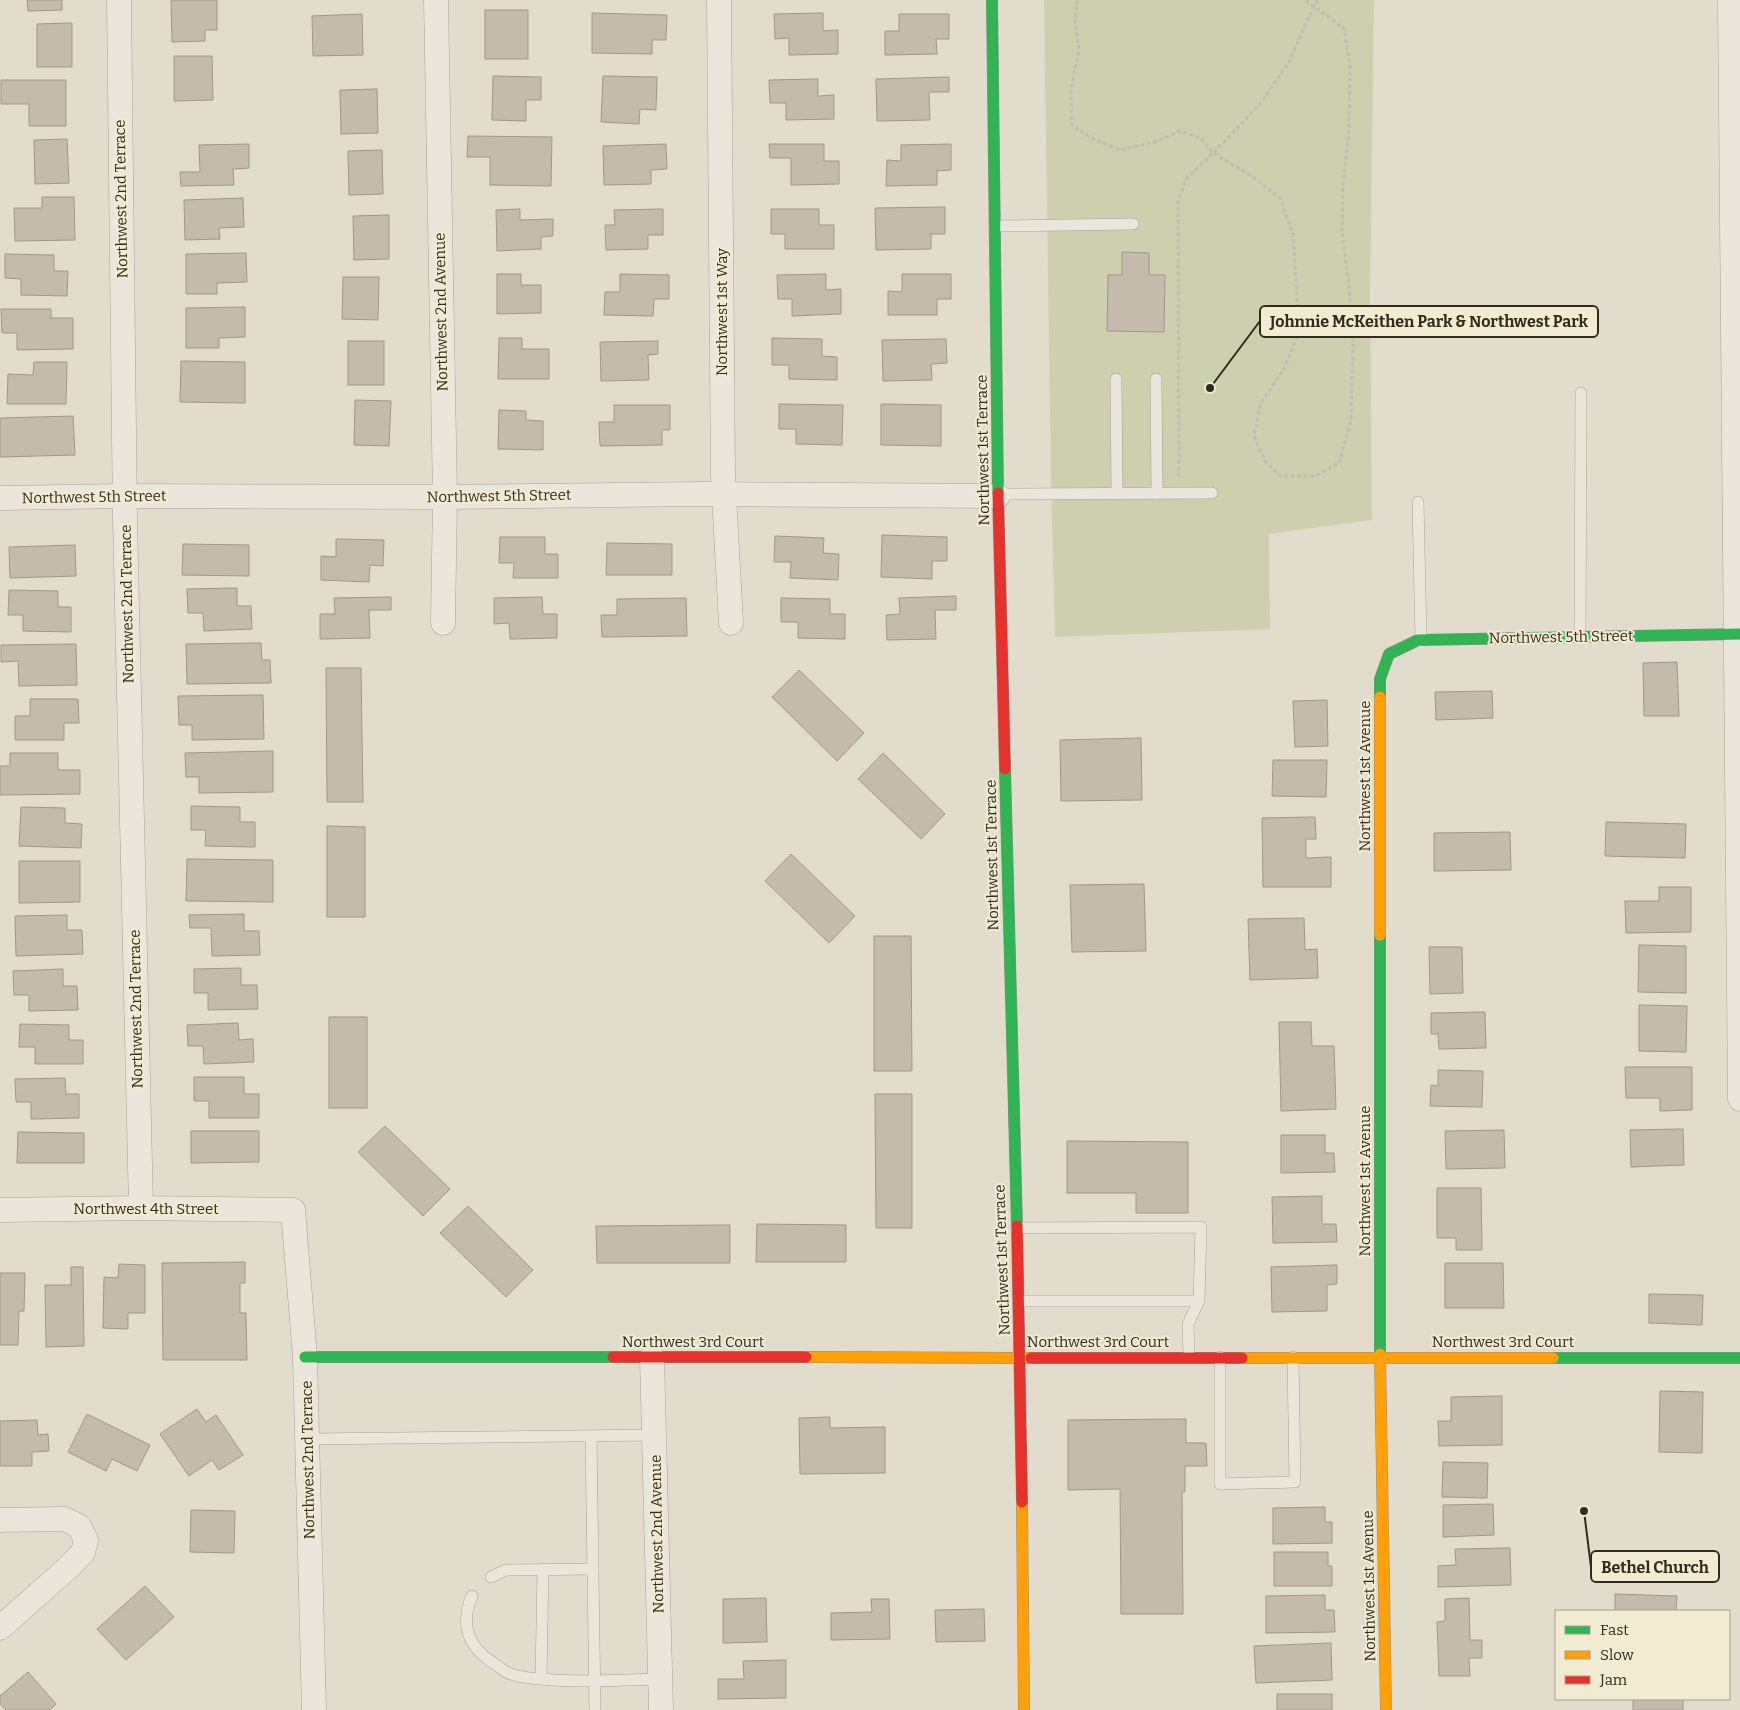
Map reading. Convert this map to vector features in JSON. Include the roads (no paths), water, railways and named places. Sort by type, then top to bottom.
[{"type":"street","name":"Northwest 2nd Terrace","points":[[119,0],[125,496],[141,1208]]},
{"type":"street","name":"Northwest 2nd Avenue","points":[[436,0],[445,497],[443,623]]},
{"type":"street","name":"Northwest 1st Way","points":[[719,0],[724,494],[731,623]]},
{"type":"street","name":"Northwest 1st Terrace","points":[[992,0],[998,495],[1020,1357],[1024,1710]]},
{"type":"street","points":[[1730,0],[1740,1099]]},
{"type":"street","name":"Northwest 5th Street","points":[[0,498],[724,494],[998,495]]},
{"type":"street","name":"Northwest 5th Street","points":[[1390,654],[1418,640],[1737,634]]},
{"type":"street","name":"Northwest 1st Avenue","points":[[1386,1710],[1380,1357],[1380,678],[1390,654]]},
{"type":"street","name":"Northwest 4th Street","points":[[0,1210],[141,1208],[293,1210]]},
{"type":"street","name":"Northwest 2nd Terrace","points":[[293,1210],[305,1357],[314,1710]]},
{"type":"street","name":"Northwest 3rd Court","points":[[305,1357],[1740,1358]]},
{"type":"street","name":"Northwest 2nd Avenue","points":[[652,1357],[661,1710]]},
{"type":"street","points":[[0,1520],[64,1519],[79,1526],[86,1540],[83,1552],[70,1566],[0,1628]]},
{"type":"lane","points":[[995,226],[1133,224]]},
{"type":"lane","points":[[1116,379],[1117,493]]},
{"type":"lane","points":[[1156,379],[1157,493]]},
{"type":"lane","points":[[1580,393],[1580,637]]},
{"type":"lane","points":[[998,495],[1212,492]]},
{"type":"lane","points":[[1418,502],[1421,640]]},
{"type":"lane","points":[[1016,1228],[1200,1227],[1200,1301],[1188,1324],[1189,1357]]},
{"type":"lane","points":[[1018,1301],[1200,1301]]},
{"type":"lane","points":[[1220,1357],[1220,1484],[1295,1482],[1293,1357]]},
{"type":"lane","points":[[308,1439],[655,1435]]},
{"type":"lane","points":[[591,1436],[595,1710]]},
{"type":"lane","points":[[491,1577],[506,1570],[594,1569]]},
{"type":"lane","points":[[540,1678],[543,1570]]},
{"type":"lane","points":[[472,1596],[468,1606],[466,1623],[476,1650],[511,1674],[540,1678],[596,1681],[661,1678]]},
{"type":"place","name":"Johnnie McKeithen Park & Northwest Park","points":[[1210,388]]},
{"type":"place","name":"Bethel Church","points":[[1584,1511]]}]
